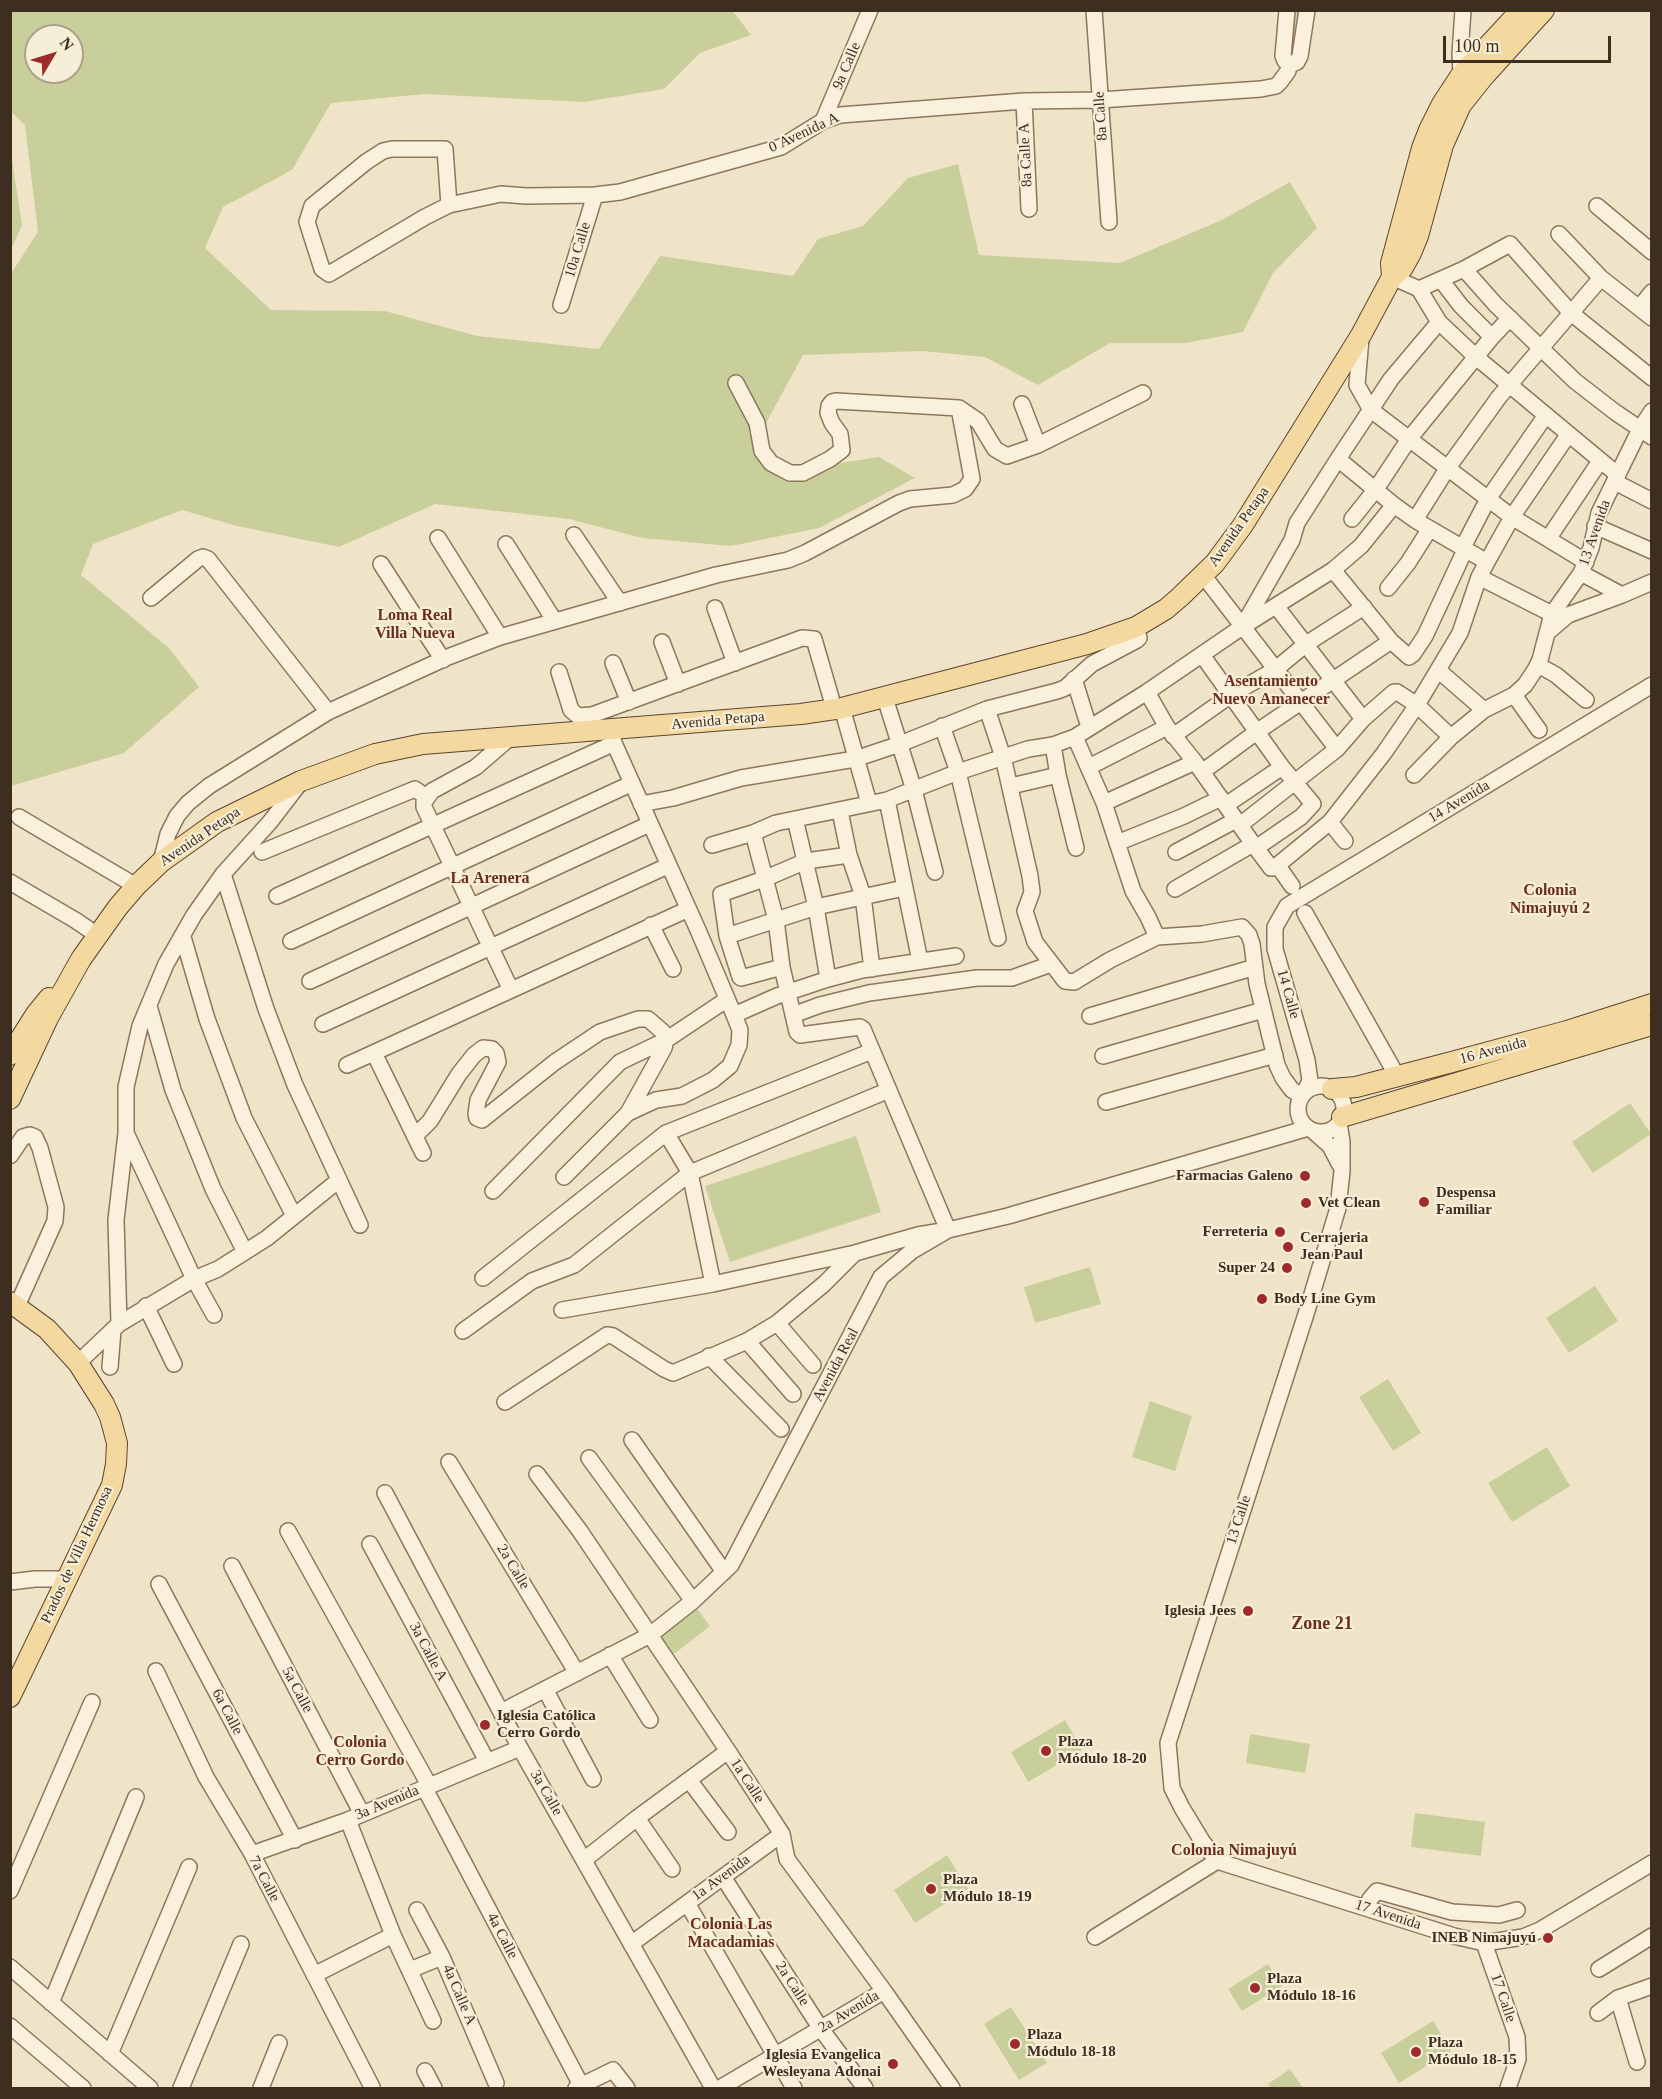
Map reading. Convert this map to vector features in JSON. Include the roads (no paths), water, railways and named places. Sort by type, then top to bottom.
[{"type":"main road","name":"Avenida Petapa","points":[[10,1099],[48,1018],[66,986],[97,935],[136,886],[161,862],[231,814],[301,781],[367,756],[408,746],[801,714],[838,708],[885,698],[1087,644],[1136,627],[1166,609],[1215,563],[1243,525],[1361,335],[1392,277],[1402,269],[1418,236],[1450,128],[1461,105],[1468,82],[1521,10]]},
{"type":"main road","name":"Avenida Petapa","points":[[1468,82],[1544,10]]},
{"type":"main road","points":[[10,1055],[47,999],[66,986]]},
{"type":"main road","name":"16 Avenida","points":[[1330,1088],[1356,1087],[1567,1031],[1652,1004]]},
{"type":"main road","name":"16 Avenida","points":[[1341,1120],[1652,1025]]},
{"type":"main road","points":[[12,1307],[37,1330],[73,1356]]},
{"type":"main road","name":"Prados de Villa Hermosa","points":[[10,1697],[15,1679],[112,1485],[117,1443],[110,1417],[97,1390],[73,1356],[47,1329],[12,1307]]},
{"type":"street","name":"9a Calle","points":[[823,121],[870,10]]},
{"type":"street","name":"8a Calle","points":[[1094,10],[1109,222]]},
{"type":"street","points":[[1287,10],[1283,56],[1289,64],[1297,62],[1300,56],[1307,10]]},
{"type":"street","points":[[1463,10],[1460,30],[1468,82]]},
{"type":"street","name":"0 Avenida A","points":[[449,206],[445,149],[392,149],[383,151],[366,162],[312,206],[307,222],[322,269],[329,274],[425,217],[449,206],[501,194],[595,195],[620,192],[781,147],[823,121],[840,115],[1024,101],[1100,100],[1269,88],[1280,82],[1288,71],[1289,64]]},
{"type":"street","name":"8a Calle A","points":[[1024,101],[1029,208]]},
{"type":"street","name":"10a Calle","points":[[561,305],[595,195]]},
{"type":"street","points":[[1597,206],[1652,252]]},
{"type":"street","points":[[1559,234],[1601,278],[1652,318]]},
{"type":"street","points":[[1419,289],[1464,270],[1510,244],[1571,313],[1652,378]]},
{"type":"street","points":[[1464,270],[1575,381],[1646,433]]},
{"type":"street","points":[[1392,277],[1419,289],[1439,322],[1476,357],[1600,461],[1616,478],[1652,501]]},
{"type":"street","points":[[1415,520],[1447,469],[1509,385],[1601,278]]},
{"type":"street","points":[[1441,280],[1461,306],[1492,337]]},
{"type":"street","points":[[1639,308],[1652,292]]},
{"type":"street","points":[[1352,519],[1376,489],[1409,439],[1510,318]]},
{"type":"street","points":[[1242,627],[1292,540],[1298,523],[1338,459],[1391,379],[1439,322]]},
{"type":"street","points":[[1361,335],[1357,385],[1371,410],[1512,517],[1548,538],[1622,595]]},
{"type":"street","points":[[736,383],[758,423],[762,451],[771,464],[790,473],[802,473],[842,450],[840,434],[828,413],[832,402],[923,404],[959,408],[978,421],[995,449],[1006,456],[1038,445],[1143,393]]},
{"type":"street","points":[[1022,404],[1038,445]]},
{"type":"street","points":[[161,862],[168,834],[177,816],[188,803],[208,786],[328,712],[500,637],[716,575],[788,560],[899,503],[910,499],[953,495],[965,489],[972,479],[959,408]]},
{"type":"street","name":"13 Avenida","points":[[1414,775],[1451,737],[1484,710],[1514,695],[1525,686],[1538,665],[1552,614],[1584,567],[1599,513],[1616,478],[1646,433],[1652,411]]},
{"type":"street","points":[[1333,570],[1391,641],[1407,656],[1413,654],[1425,636],[1488,499],[1546,415]]},
{"type":"street","points":[[1147,692],[1170,731],[1199,767],[1254,846],[1271,868],[1278,866],[1330,822],[1384,753],[1417,705],[1460,633],[1479,577],[1512,517],[1568,435]]},
{"type":"street","points":[[1338,459],[1394,505],[1429,530],[1487,562]]},
{"type":"street","points":[[1548,538],[1600,461]]},
{"type":"street","points":[[712,845],[753,833],[776,823],[887,800],[958,772],[1028,749],[1053,745],[1075,737],[1333,570],[1360,546],[1394,505]]},
{"type":"street","points":[[1595,526],[1652,550]]},
{"type":"street","points":[[1388,588],[1408,563],[1429,530]]},
{"type":"street","points":[[574,535],[620,603]]},
{"type":"street","points":[[438,538],[500,637]]},
{"type":"street","points":[[506,543],[554,620]]},
{"type":"street","points":[[151,598],[198,559],[203,557],[208,559],[328,712]]},
{"type":"street","points":[[381,564],[443,660]]},
{"type":"street","points":[[1203,575],[1337,749]]},
{"type":"street","points":[[1479,577],[1552,614]]},
{"type":"street","points":[[1548,632],[1568,615],[1652,582]]},
{"type":"street","points":[[1276,606],[1363,719]]},
{"type":"street","points":[[1089,767],[1170,731],[1276,669],[1306,644],[1364,607]]},
{"type":"street","points":[[715,608],[735,663]]},
{"type":"street","points":[[641,804],[673,798],[741,778],[855,759],[900,744],[987,709],[1057,691],[1065,688],[1092,664],[1137,640],[1139,638],[1136,627]]},
{"type":"street","points":[[277,896],[432,824],[603,730],[628,702],[802,638],[814,639],[869,803]]},
{"type":"street","points":[[1104,803],[1199,767],[1258,731],[1391,641]]},
{"type":"street","points":[[662,642],[678,684]]},
{"type":"street","points":[[1087,644],[1092,664]]},
{"type":"street","points":[[1175,889],[1301,818],[1313,804],[1282,767],[1202,656]]},
{"type":"street","points":[[613,663],[628,702]]},
{"type":"street","points":[[1538,665],[1556,675],[1586,700]]},
{"type":"street","points":[[1438,670],[1484,710]]},
{"type":"street","points":[[559,672],[574,714],[603,730],[614,743],[740,1030],[739,1045],[730,1066],[713,1080],[682,1096],[656,1100],[628,1113]]},
{"type":"street","points":[[1074,679],[1089,727]]},
{"type":"street","name":"14 Avenida","points":[[1275,927],[1287,906],[1652,685]]},
{"type":"street","points":[[1176,852],[1238,823],[1296,783],[1337,749],[1363,719],[1394,692],[1417,705],[1451,737]]},
{"type":"street","points":[[1514,695],[1539,730]]},
{"type":"street","points":[[885,698],[914,790],[935,872]]},
{"type":"street","points":[[987,709],[1011,786],[1031,884],[1030,899],[1025,911],[1035,942],[1051,964],[1065,981],[1074,982],[1110,960],[1157,937],[1242,927],[1249,935],[1257,984],[1275,1055],[1283,1078],[1301,1099]]},
{"type":"street","points":[[942,726],[958,772],[998,938]]},
{"type":"street","points":[[511,990],[424,807],[426,797],[439,786],[476,767],[512,736]]},
{"type":"street","points":[[1075,737],[1104,803],[1133,891],[1157,937]]},
{"type":"street","points":[[1053,745],[1076,848]]},
{"type":"street","points":[[1117,843],[1223,802],[1282,767]]},
{"type":"street","points":[[1011,786],[1058,775]]},
{"type":"street","points":[[110,1367],[116,1327],[116,1220],[126,1133],[126,1087],[140,1026],[166,964],[195,915],[223,874],[270,822],[301,781]]},
{"type":"street","points":[[291,941],[624,787]]},
{"type":"street","points":[[262,852],[415,789],[426,797]]},
{"type":"street","points":[[887,800],[920,961]]},
{"type":"street","points":[[840,811],[849,855],[863,896],[872,969]]},
{"type":"street","points":[[19,817],[136,886]]},
{"type":"street","points":[[795,819],[816,907],[828,979]]},
{"type":"street","points":[[1330,822],[1345,841]]},
{"type":"street","points":[[310,981],[643,826]]},
{"type":"street","points":[[562,1310],[713,1284],[855,1253],[918,1235],[948,1230],[862,1027],[801,1035],[798,1032],[782,967],[776,920],[753,833]]},
{"type":"street","points":[[782,967],[741,978],[738,975],[727,936],[721,894],[806,861],[849,855]]},
{"type":"street","points":[[1278,866],[1292,886]]},
{"type":"street","points":[[323,1024],[663,868]]},
{"type":"street","points":[[223,874],[266,1009],[287,1063],[360,1225]]},
{"type":"street","points":[[10,882],[97,935]]},
{"type":"street","points":[[727,936],[816,907],[904,888]]},
{"type":"street","points":[[347,1065],[682,912]]},
{"type":"street","points":[[1305,913],[1397,1076]]},
{"type":"street","points":[[651,925],[673,969]]},
{"type":"street","name":"14 Calle","points":[[1275,927],[1275,949],[1310,1064],[1319,1079],[1330,1088]]},
{"type":"street","points":[[183,937],[207,1019],[244,1118],[294,1216]]},
{"type":"street","points":[[734,1015],[788,992],[828,979],[872,969],[956,956]]},
{"type":"street","points":[[793,1015],[820,1005],[869,993],[977,978],[1012,978],[1051,964]]},
{"type":"street","points":[[1090,1016],[1255,967]]},
{"type":"street","points":[[493,1191],[542,1139],[621,1062],[666,1040],[723,1002]]},
{"type":"street","points":[[149,1006],[173,1090],[213,1190],[245,1252]]},
{"type":"street","points":[[1103,1056],[1263,1010]]},
{"type":"street","points":[[414,1134],[430,1121],[459,1074],[474,1055],[483,1048],[492,1048],[498,1062],[478,1100],[476,1114],[477,1118],[482,1120],[555,1062],[600,1032],[638,1019],[648,1019],[663,1032],[666,1040],[664,1048],[628,1113],[564,1177]]},
{"type":"street","points":[[483,1278],[666,1133],[872,1051]]},
{"type":"street","points":[[374,1053],[423,1153]]},
{"type":"street","points":[[1106,1102],[1275,1055]]},
{"type":"street","name":"14 Calle","points":[[1301,1099],[1310,1081],[1310,1064]]},
{"type":"street","points":[[1311,1129],[1324,1132],[1341,1120],[1344,1109],[1342,1100],[1330,1088],[1312,1088],[1301,1099],[1300,1119],[1311,1129],[1330,1146],[1342,1171]]},
{"type":"street","points":[[463,1331],[532,1281],[574,1264],[690,1173],[889,1090]]},
{"type":"street","name":"Avenida Real","points":[[1256,1145],[1280,1131],[1301,1099]]},
{"type":"street","name":"13 Calle","points":[[1217,1861],[1202,1841],[1172,1788],[1168,1743],[1338,1208],[1342,1171],[1341,1120]]},
{"type":"street","name":"Avenida Real","points":[[501,1712],[650,1635],[693,1601],[731,1565],[881,1277],[912,1251],[948,1230],[1008,1216],[1311,1129]]},
{"type":"street","points":[[126,1133],[194,1279],[214,1315]]},
{"type":"street","points":[[666,1133],[690,1173],[713,1284]]},
{"type":"street","points":[[10,1156],[23,1137],[30,1135],[34,1137],[40,1148],[56,1210],[55,1221],[12,1307]]},
{"type":"street","points":[[73,1356],[146,1306],[194,1279],[219,1269],[267,1238],[339,1180]]},
{"type":"street","points":[[505,1402],[607,1335],[614,1336],[670,1372],[747,1341],[777,1323],[825,1284],[855,1253]]},
{"type":"street","points":[[146,1306],[174,1364]]},
{"type":"street","points":[[777,1323],[813,1365]]},
{"type":"street","points":[[747,1341],[793,1394]]},
{"type":"street","points":[[709,1356],[781,1429]]},
{"type":"street","points":[[632,1440],[724,1572]]},
{"type":"street","points":[[590,1458],[693,1601]]},
{"type":"street","name":"2a Calle","points":[[449,1462],[577,1673]]},
{"type":"street","name":"1a Calle","points":[[537,1474],[580,1531],[782,1834],[787,1859],[884,1991],[951,2088]]},
{"type":"street","name":"3a Calle","points":[[385,1493],[520,1748],[713,2088]]},
{"type":"street","name":"4a Calle","points":[[288,1531],[426,1786],[578,2087]]},
{"type":"street","name":"3a Calle A","points":[[370,1544],[487,1761]]},
{"type":"street","name":"5a Calle","points":[[232,1566],[362,1814]]},
{"type":"street","points":[[10,1582],[34,1578],[66,1579]]},
{"type":"street","name":"6a Calle","points":[[159,1584],[295,1840]]},
{"type":"street","points":[[610,1655],[650,1720]]},
{"type":"street","name":"7a Calle","points":[[156,1671],[206,1777],[252,1854],[372,2087]]},
{"type":"street","points":[[545,1689],[593,1779]]},
{"type":"street","points":[[10,1891],[92,1702]]},
{"type":"street","name":"3a Avenida","points":[[252,1854],[348,1820],[520,1748]]},
{"type":"street","points":[[584,1860],[728,1751]]},
{"type":"street","points":[[689,1780],[728,1832]]},
{"type":"street","points":[[51,2003],[136,1797]]},
{"type":"street","points":[[637,1818],[672,1869]]},
{"type":"street","points":[[348,1820],[393,1935],[433,2022]]},
{"type":"street","name":"1a Avenida","points":[[632,1944],[782,1834]]},
{"type":"street","points":[[1095,1937],[1217,1861]]},
{"type":"street","name":"17 Avenida","points":[[1217,1861],[1454,1936],[1484,1943],[1523,1937],[1540,1930],[1652,1863]]},
{"type":"street","points":[[110,2054],[189,1867]]},
{"type":"street","name":"2a Calle","points":[[723,1877],[821,2029],[865,2088]]},
{"type":"street","points":[[1367,1908],[1370,1899],[1377,1891],[1452,1912],[1499,1915],[1517,1910]]},
{"type":"street","points":[[687,1903],[794,2088]]},
{"type":"street","name":"4a Calle A","points":[[417,1910],[442,1957],[496,2083]]},
{"type":"street","points":[[314,1975],[393,1935]]},
{"type":"street","points":[[1599,1969],[1652,1936]]},
{"type":"street","name":"17 Calle","points":[[1484,1943],[1516,2037],[1518,2059],[1508,2088]]},
{"type":"street","points":[[181,2088],[241,1944]]},
{"type":"street","points":[[410,1970],[442,1957]]},
{"type":"street","points":[[10,1967],[150,2088]]},
{"type":"street","points":[[1598,2013],[1618,1998],[1652,1986]]},
{"type":"street","name":"2a Avenida","points":[[720,2088],[884,1991]]},
{"type":"street","points":[[1618,1998],[1637,2062]]},
{"type":"street","points":[[10,2026],[83,2088]]},
{"type":"street","points":[[261,2088],[279,2043]]},
{"type":"street","points":[[578,2087],[611,2070],[615,2071],[627,2088]]},
{"type":"street","points":[[425,2072],[434,2088]]},
{"type":"place","name":"Farmacias Galeno","points":[[1305,1176]]},
{"type":"place","name":"Despensa Familiar","points":[[1424,1202]]},
{"type":"place","name":"Vet Clean","points":[[1306,1203]]},
{"type":"place","name":"Ferreteria","points":[[1280,1232]]},
{"type":"place","name":"Cerrajeria Jean Paul","points":[[1288,1247]]},
{"type":"place","name":"Super 24","points":[[1287,1268]]},
{"type":"place","name":"Body Line Gym","points":[[1262,1299]]},
{"type":"place","name":"Iglesia Jees","points":[[1248,1611]]},
{"type":"place","name":"Iglesia Católica Cerro Gordo","points":[[485,1725]]},
{"type":"place","name":"Plaza Módulo 18-20","points":[[1046,1751]]},
{"type":"place","name":"Plaza Módulo 18-19","points":[[931,1889]]},
{"type":"place","name":"INEB Nimajuyú","points":[[1548,1938]]},
{"type":"place","name":"Plaza Módulo 18-16","points":[[1255,1988]]},
{"type":"place","name":"Plaza Módulo 18-18","points":[[1015,2044]]},
{"type":"place","name":"Plaza Módulo 18-15","points":[[1416,2052]]},
{"type":"place","name":"Iglesia Evangelica Wesleyana Adonai","points":[[893,2064]]},
{"type":"district","name":"Loma Real Villa Nueva","points":[[415,625]]},
{"type":"district","name":"Asentamiento Nuevo Amanecer","points":[[1271,691]]},
{"type":"district","name":"La Arenera","points":[[490,879]]},
{"type":"district","name":"Colonia Nimajuyú 2","points":[[1550,900]]},
{"type":"district","name":"Zone 21","points":[[1322,1624]]},
{"type":"district","name":"Colonia Cerro Gordo","points":[[360,1752]]},
{"type":"district","name":"Colonia Nimajuyú","points":[[1234,1851]]},
{"type":"district","name":"Colonia Las Macadamias","points":[[731,1934]]}]
